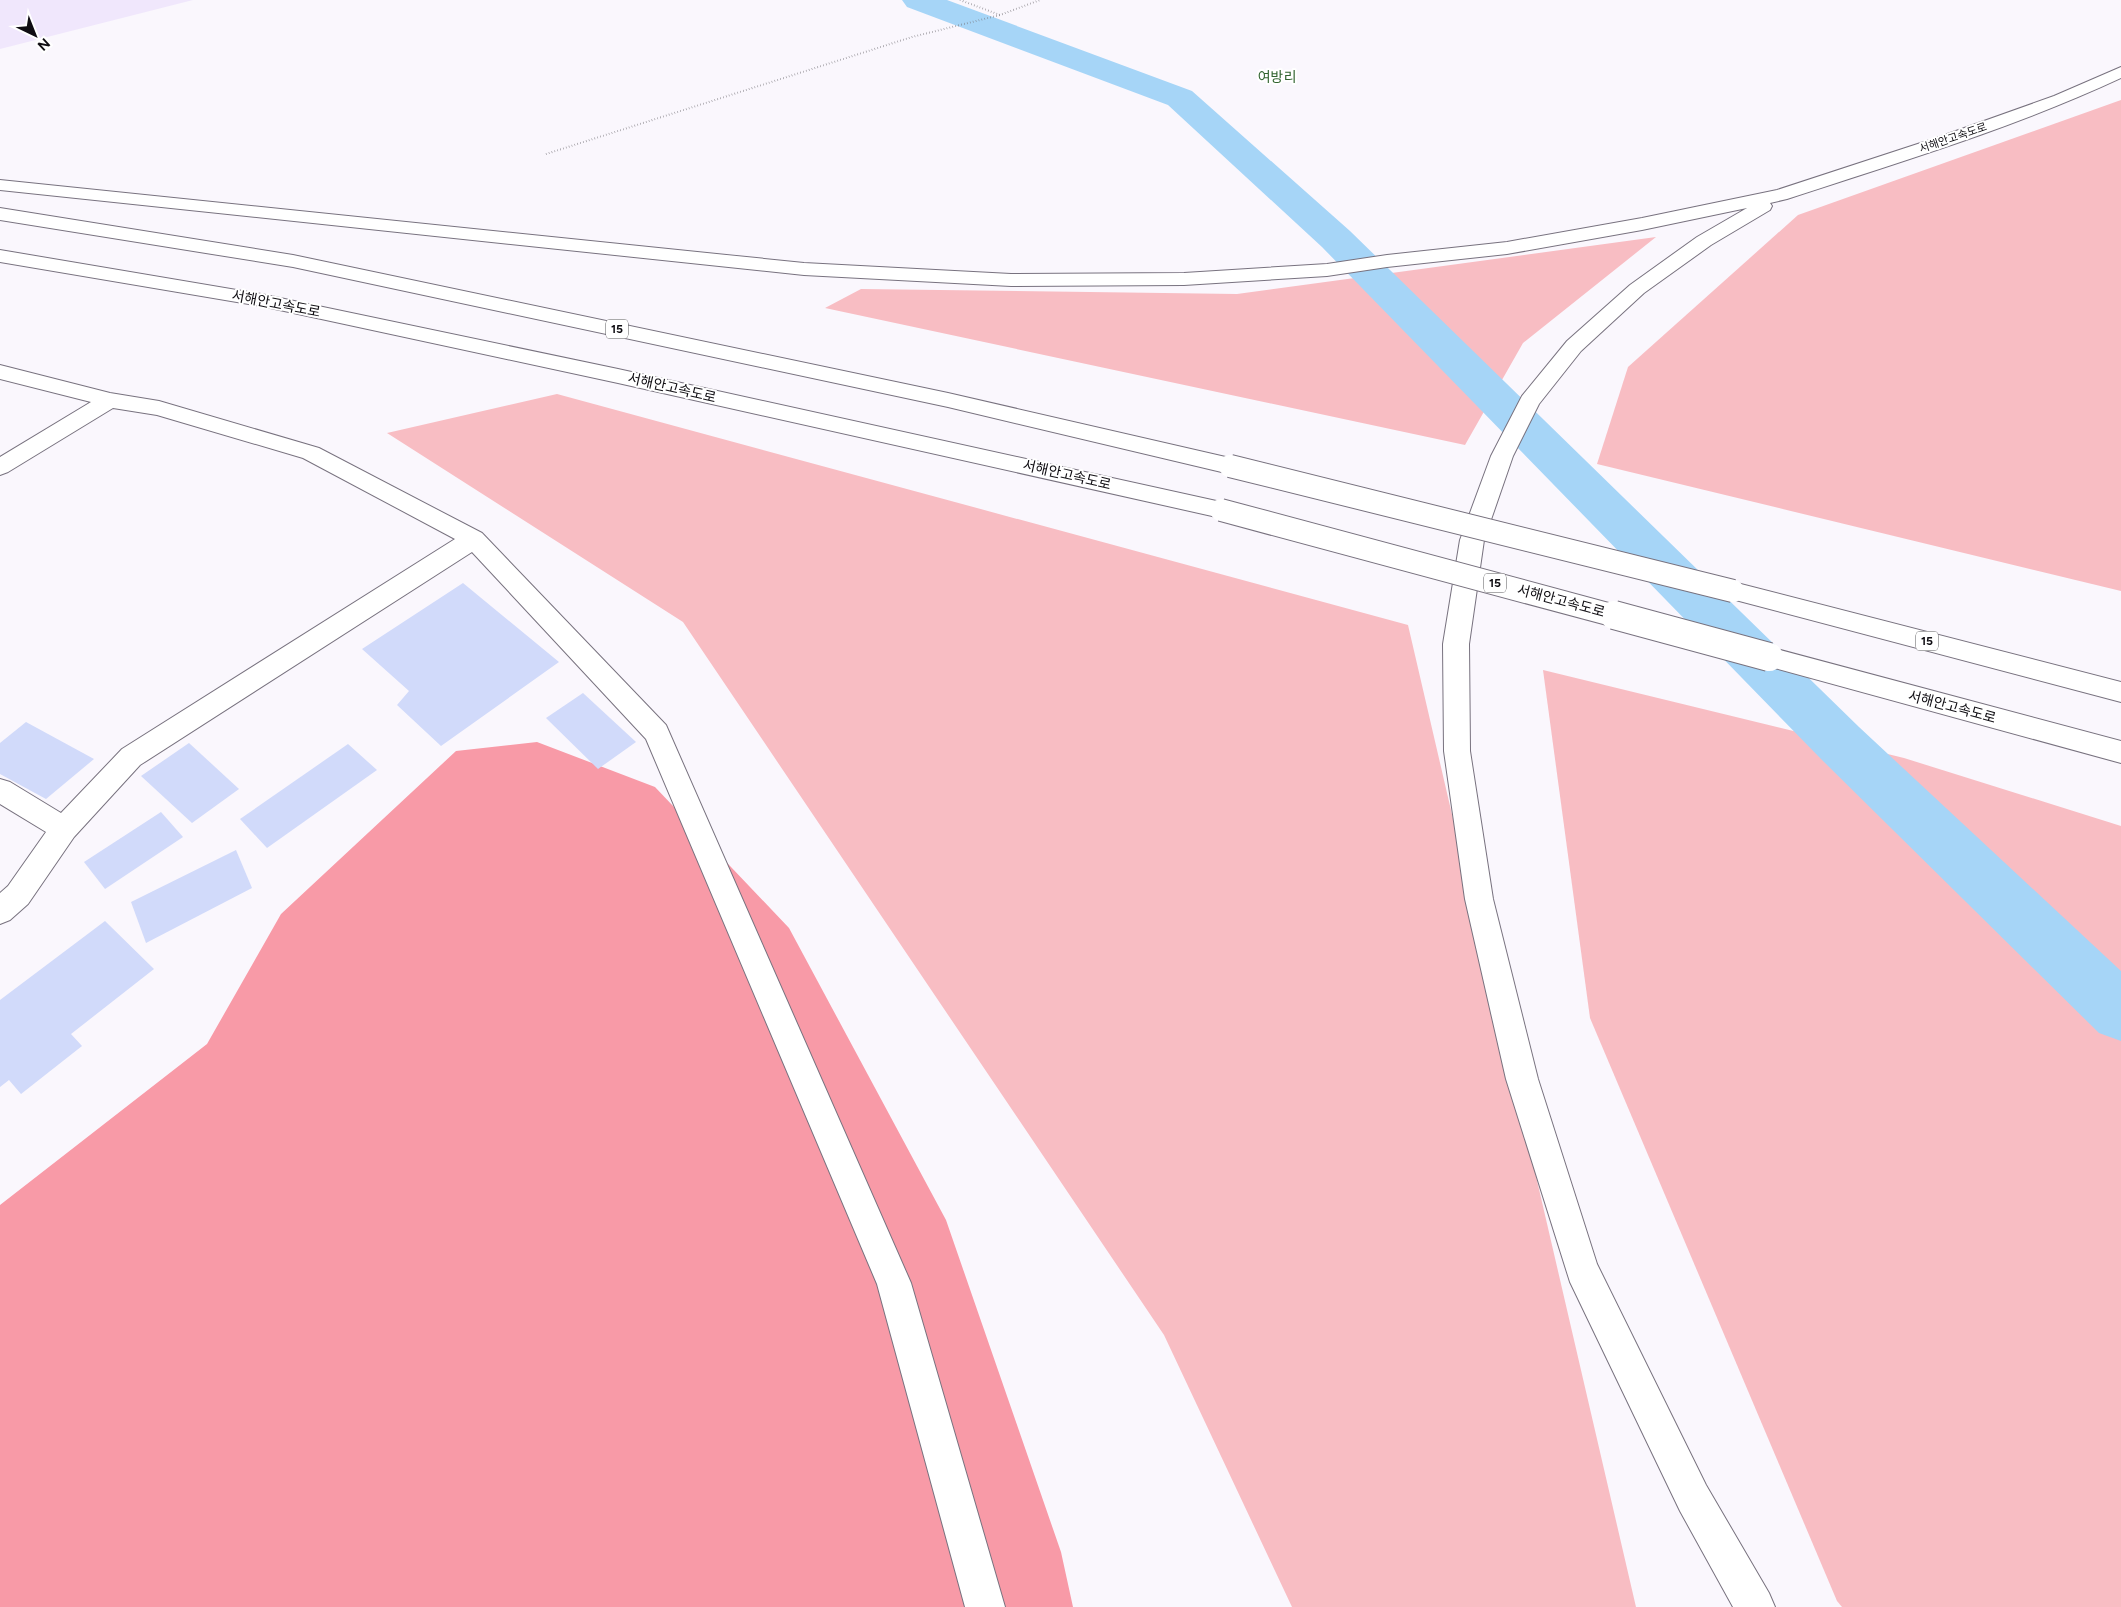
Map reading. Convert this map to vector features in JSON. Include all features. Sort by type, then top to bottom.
[{"type":"main road","name":"서해안고속도로","points":[[1781,196],[2060,100],[2121,72]]},
{"type":"main road","points":[[0,185],[804,269],[1011,280],[1184,279],[1328,270],[1387,260],[1507,248],[1642,224],[1781,196]]},
{"type":"main road","points":[[1755,1607],[1693,1498],[1582,1270],[1522,1079],[1479,899],[1457,751],[1456,644],[1472,540],[1502,456],[1530,401],[1574,346],[1637,289],[1704,241],[1781,196]]},
{"type":"main road","name":"15","points":[[0,214],[293,261],[948,400],[1230,466],[1733,591],[2121,692]]},
{"type":"main road","name":"서해안고속도로","points":[[0,256],[270,302],[618,376],[1221,510],[2121,752]]},
{"type":"main road","points":[[0,372],[110,400],[159,408],[311,453],[474,539],[658,733],[894,1283],[985,1607]]},
{"type":"main road","points":[[0,466],[110,400]]},
{"type":"main road","points":[[0,911],[18,895],[64,829],[131,757],[474,539]]},
{"type":"main road","points":[[0,790],[64,829]]},
{"type":"path","points":[[960,0],[998,15]]},
{"type":"path","points":[[546,154],[912,37],[998,15],[1040,0]]},
{"type":"shaded area","points":[[0,0],[193,0],[0,49]]},
{"type":"shaded area","points":[[2121,100],[2121,591],[1597,464],[1628,367],[1798,215]]},
{"type":"shaded area","points":[[1656,237],[1523,343],[1465,445],[825,308],[861,289],[1237,294]]},
{"type":"shaded area","points":[[557,394],[1408,625],[1636,1607],[1292,1607],[1164,1335],[683,622],[387,433]]},
{"type":"shaded area","points":[[1543,670],[1904,758],[2121,826],[2121,1607],[1842,1607],[1837,1601],[1590,1018]]},
{"type":"shaded area","points":[[537,742],[655,787],[789,928],[946,1220],[1061,1552],[1073,1607],[0,1607],[0,1205],[207,1044],[281,914],[456,751]]},
{"type":"building","points":[[463,583],[559,662],[441,746],[397,705],[409,691],[362,649]]},
{"type":"building","points":[[583,693],[636,742],[598,769],[546,718]]},
{"type":"building","points":[[26,722],[94,759],[46,799],[0,774],[0,743]]},
{"type":"building","points":[[189,743],[239,789],[192,823],[141,776]]},
{"type":"building","points":[[348,744],[377,770],[267,848],[240,819]]},
{"type":"building","points":[[161,812],[183,837],[105,889],[84,862]]},
{"type":"building","points":[[236,850],[252,888],[146,943],[131,902]]},
{"type":"building","points":[[105,921],[154,969],[71,1034],[82,1046],[21,1094],[9,1080],[0,1087],[0,1000]]},
{"type":"waterway","points":[[918,0],[1180,98],[1336,239],[1840,743],[2121,1012]]},
{"type":"district","name":"여방리","points":[[1277,77]]}]
